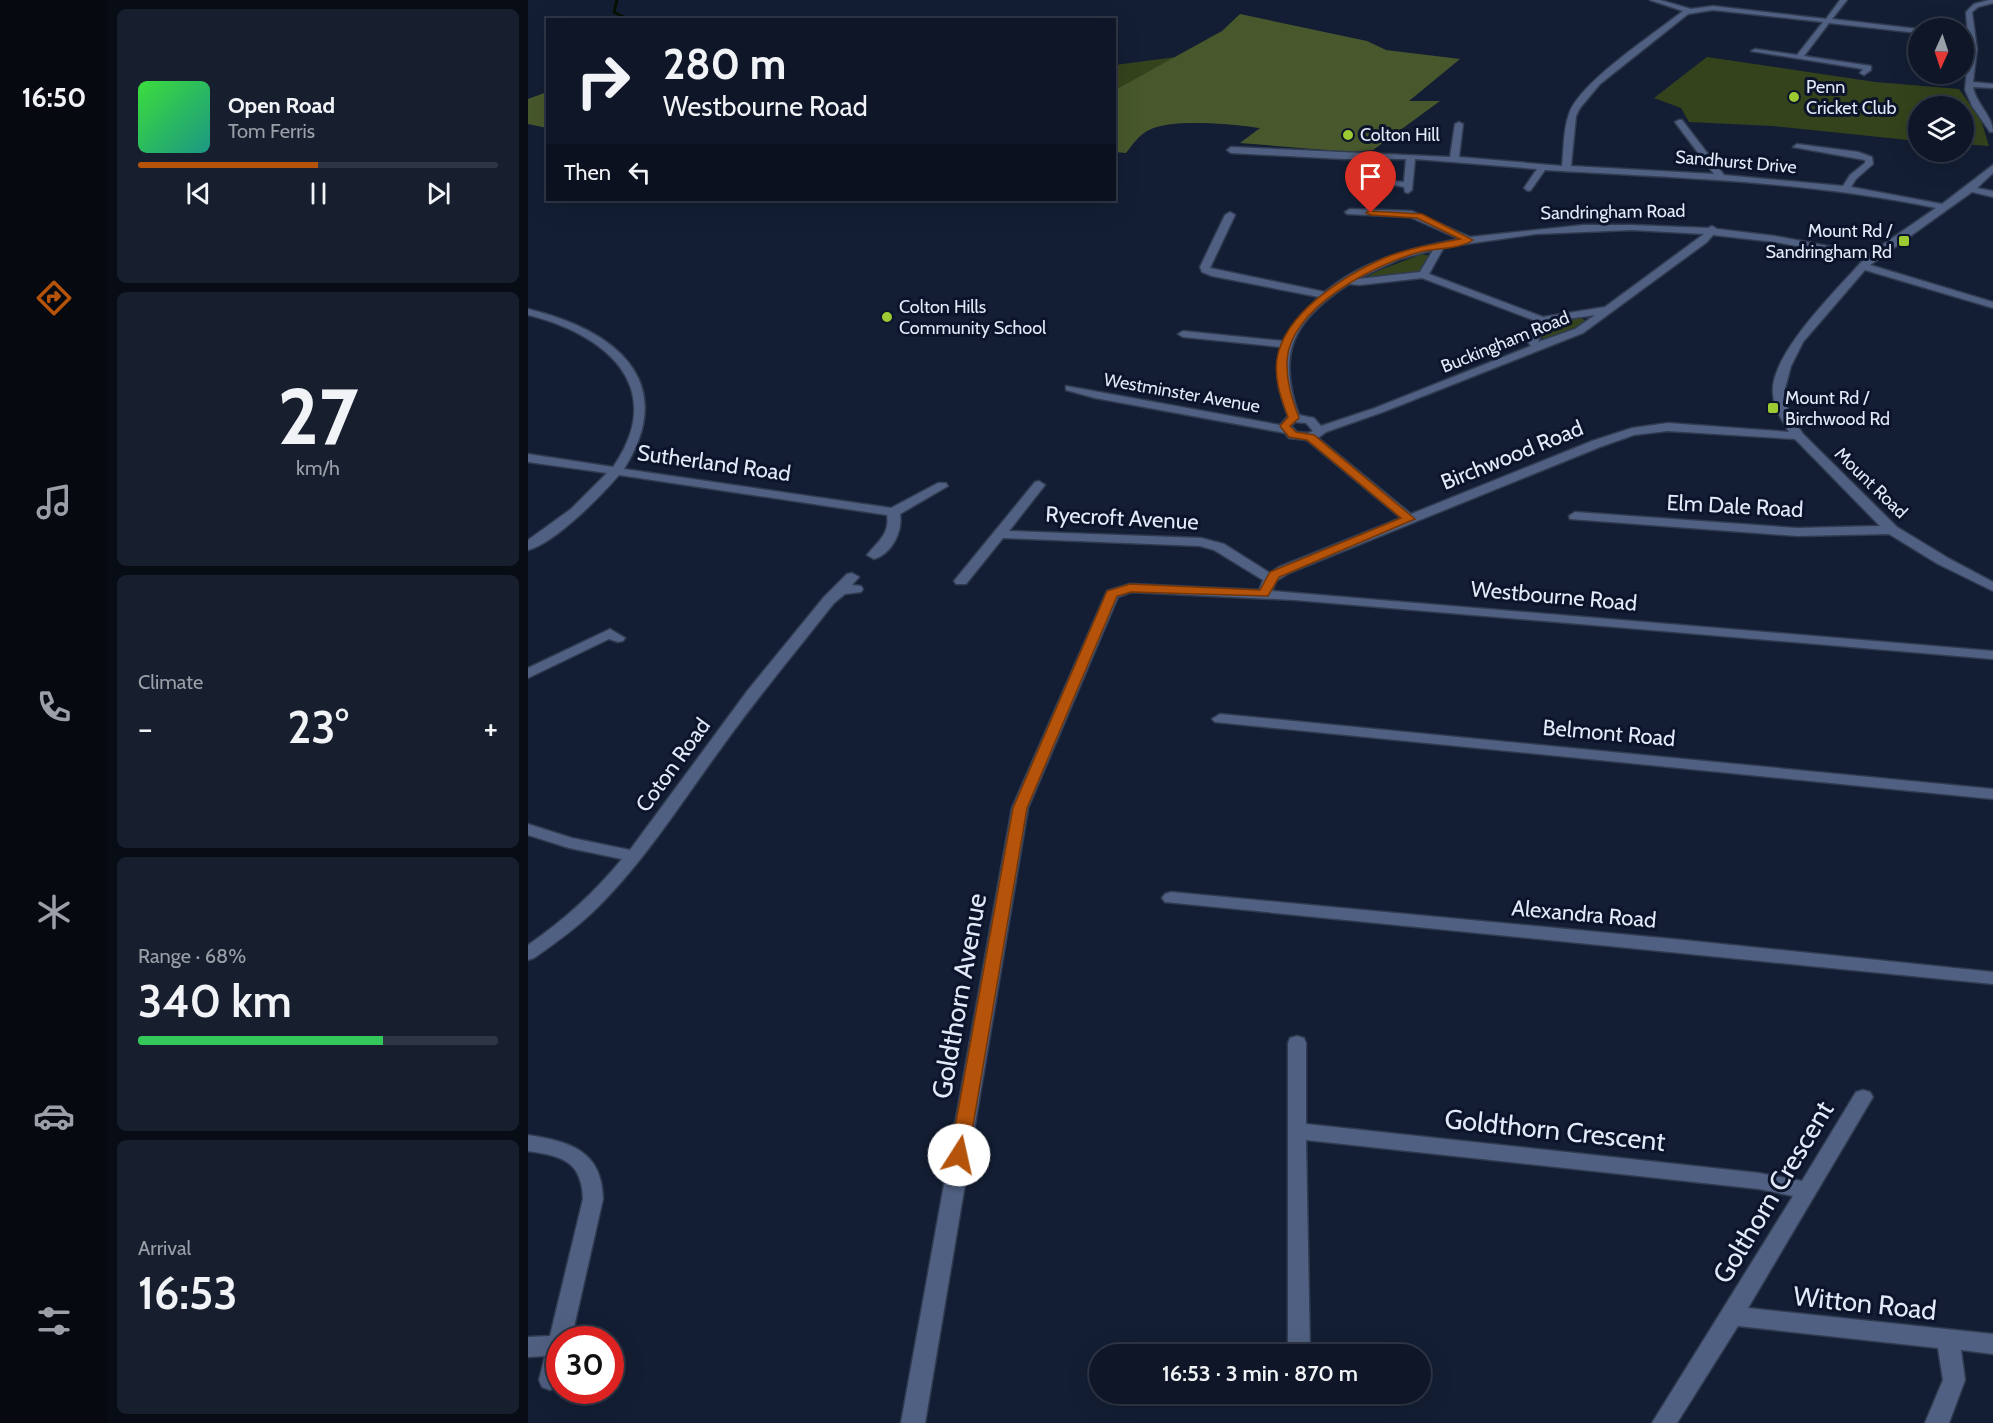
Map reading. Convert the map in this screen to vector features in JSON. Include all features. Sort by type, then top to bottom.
[{"type":"street","points":[[1653,0],[1689,11]]},
{"type":"street","points":[[1800,57],[1844,0]]},
{"type":"street","points":[[1968,18],[1970,9],[1993,1]]},
{"type":"street","points":[[1566,168],[1572,116],[1576,107],[1607,72],[1689,11],[1700,8],[1722,8],[1908,30]]},
{"type":"street","points":[[1755,51],[1868,68]]},
{"type":"street","points":[[1993,86],[1968,84],[1970,93],[1990,121],[1993,130]]},
{"type":"street","points":[[1679,122],[1720,176]]},
{"type":"street","points":[[1454,159],[1459,124]]},
{"type":"street","points":[[1797,147],[1808,151],[1858,155],[1869,159],[1869,164],[1853,177],[1845,190]]},
{"type":"street","name":"Sandhurst Drive","points":[[1231,150],[1344,156],[1411,156],[1542,167],[1720,176],[1845,190],[1945,207]]},
{"type":"street","points":[[1393,184],[1408,188],[1411,156]]},
{"type":"street","points":[[1542,167],[1530,186],[1547,184]]},
{"type":"street","name":"Mount Road","points":[[1993,168],[1970,189],[1871,257],[1798,340],[1785,366],[1778,392],[1779,402],[1798,436],[1849,490],[1893,530],[1943,561],[1993,587]]},
{"type":"street","points":[[1970,189],[1993,194]]},
{"type":"street","points":[[1350,212],[1412,214],[1469,240]]},
{"type":"street","points":[[1230,215],[1204,267],[1206,270],[1326,296]]},
{"type":"street","name":"Sandringham Road","points":[[1294,418],[1283,389],[1282,359],[1286,344],[1300,321],[1326,296],[1348,281],[1389,260],[1442,245],[1580,227],[1712,230],[1798,241],[1871,257]]},
{"type":"street","name":"Buckingham Road","points":[[1315,434],[1579,331],[1704,240],[1712,230]]},
{"type":"street","points":[[1423,275],[1442,245]]},
{"type":"street","points":[[1863,266],[1993,305]]},
{"type":"street","points":[[1348,281],[1360,282],[1423,275],[1542,320],[1608,309]]},
{"type":"street","points":[[528,312],[559,320],[590,333],[612,351],[631,372],[637,386],[641,417],[634,441],[617,471],[580,508],[528,546]]},
{"type":"street","points":[[1538,348],[1533,342],[1542,320]]},
{"type":"street","points":[[1182,334],[1286,344]]},
{"type":"street","name":"Westminster Avenue","points":[[1070,388],[1095,395],[1288,430],[1293,435],[1315,434]]},
{"type":"street","points":[[1288,430],[1285,426],[1286,422],[1294,418],[1310,420],[1315,434],[1409,519]]},
{"type":"street","name":"Birchwood Road","points":[[1270,579],[1284,570],[1409,519],[1596,444],[1632,432],[1668,427],[1798,436]]},
{"type":"street","name":"Sutherland Road","points":[[528,458],[893,512]]},
{"type":"street","points":[[961,581],[1039,484]]},
{"type":"street","points":[[874,555],[891,539],[896,530],[893,512],[942,486]]},
{"type":"street","name":"Elm Dale Road","points":[[1575,516],[1797,532],[1893,530]]},
{"type":"street","name":"Ryecroft Avenue","points":[[998,534],[1201,542],[1219,547],[1270,579]]},
{"type":"street","points":[[1264,594],[1270,579]]},
{"type":"street","name":"Coton Road","points":[[528,954],[576,920],[634,856],[744,706],[829,600],[850,585]]},
{"type":"street","name":"Westbourne Road","points":[[1112,594],[1130,588],[1264,594],[1993,655]]},
{"type":"street","name":"Goldthorn Avenue","points":[[913,1423],[1020,808],[1112,594]]},
{"type":"street","points":[[528,674],[610,633]]},
{"type":"street","name":"Belmont Road","points":[[1220,719],[1993,794]]},
{"type":"street","points":[[528,829],[569,843],[634,856]]},
{"type":"street","name":"Alexandra Road","points":[[1171,898],[1993,978]]},
{"type":"street","points":[[1296,1043],[1299,1344]]},
{"type":"street","name":"Golthorn Crescent","points":[[1664,1423],[1732,1316],[1863,1097]]},
{"type":"street","name":"Goldthorn Crescent","points":[[1296,1131],[1759,1181],[1808,1191]]},
{"type":"street","points":[[528,1143],[564,1150],[579,1159],[590,1170],[594,1185],[593,1199],[563,1326]]},
{"type":"street","name":"Witton Road","points":[[1732,1316],[1993,1344]]},
{"type":"street","points":[[1937,1423],[1953,1380],[1948,1340]]},
{"type":"street","points":[[528,1347],[546,1344]]},
{"type":"green space","points":[[1240,14],[1367,41],[1386,50],[1460,59],[1409,101],[1440,101],[1373,150],[1350,152],[1240,143],[1260,128],[1187,123],[1159,126],[1149,130],[1139,137],[1126,153],[1116,152],[1116,89],[1222,31]]},
{"type":"green space","points":[[1176,57],[1116,89],[1116,65]]},
{"type":"green space","points":[[1707,57],[1875,82],[1959,89],[1964,96],[1908,96],[1908,140],[1773,126],[1689,122],[1681,108],[1654,98]]},
{"type":"green space","points":[[546,92],[546,128],[528,124],[528,99]]},
{"type":"green space","points":[[1974,110],[1981,120],[1989,146],[1974,145]]},
{"type":"green space","points":[[1422,254],[1430,256],[1421,271],[1411,275],[1364,278],[1380,270]]},
{"type":"green space","points":[[1572,317],[1582,318],[1585,321],[1565,334],[1547,340],[1540,337],[1545,325]]},
{"type":"waterway","points":[[617,0],[614,12],[625,18]]},
{"type":"place","name":"Penn Cricket Club","points":[[1794,97]]},
{"type":"place","name":"Colton Hill","points":[[1348,135]]},
{"type":"place","name":"Mount Rd / Sandringham Rd","points":[[1904,241]]},
{"type":"place","name":"Colton Hills Community School","points":[[887,317]]},
{"type":"place","name":"Mount Rd / Birchwood Rd","points":[[1773,408]]},
{"type":"route","points":[[959,1155],[1020,808],[1112,594],[1130,588],[1264,594],[1274,575],[1409,519],[1310,437],[1293,435],[1285,426],[1286,422],[1294,418],[1283,389],[1282,359],[1286,344],[1300,321],[1326,296],[1348,281],[1389,260],[1419,250],[1469,240],[1412,214],[1371,213]]}]
